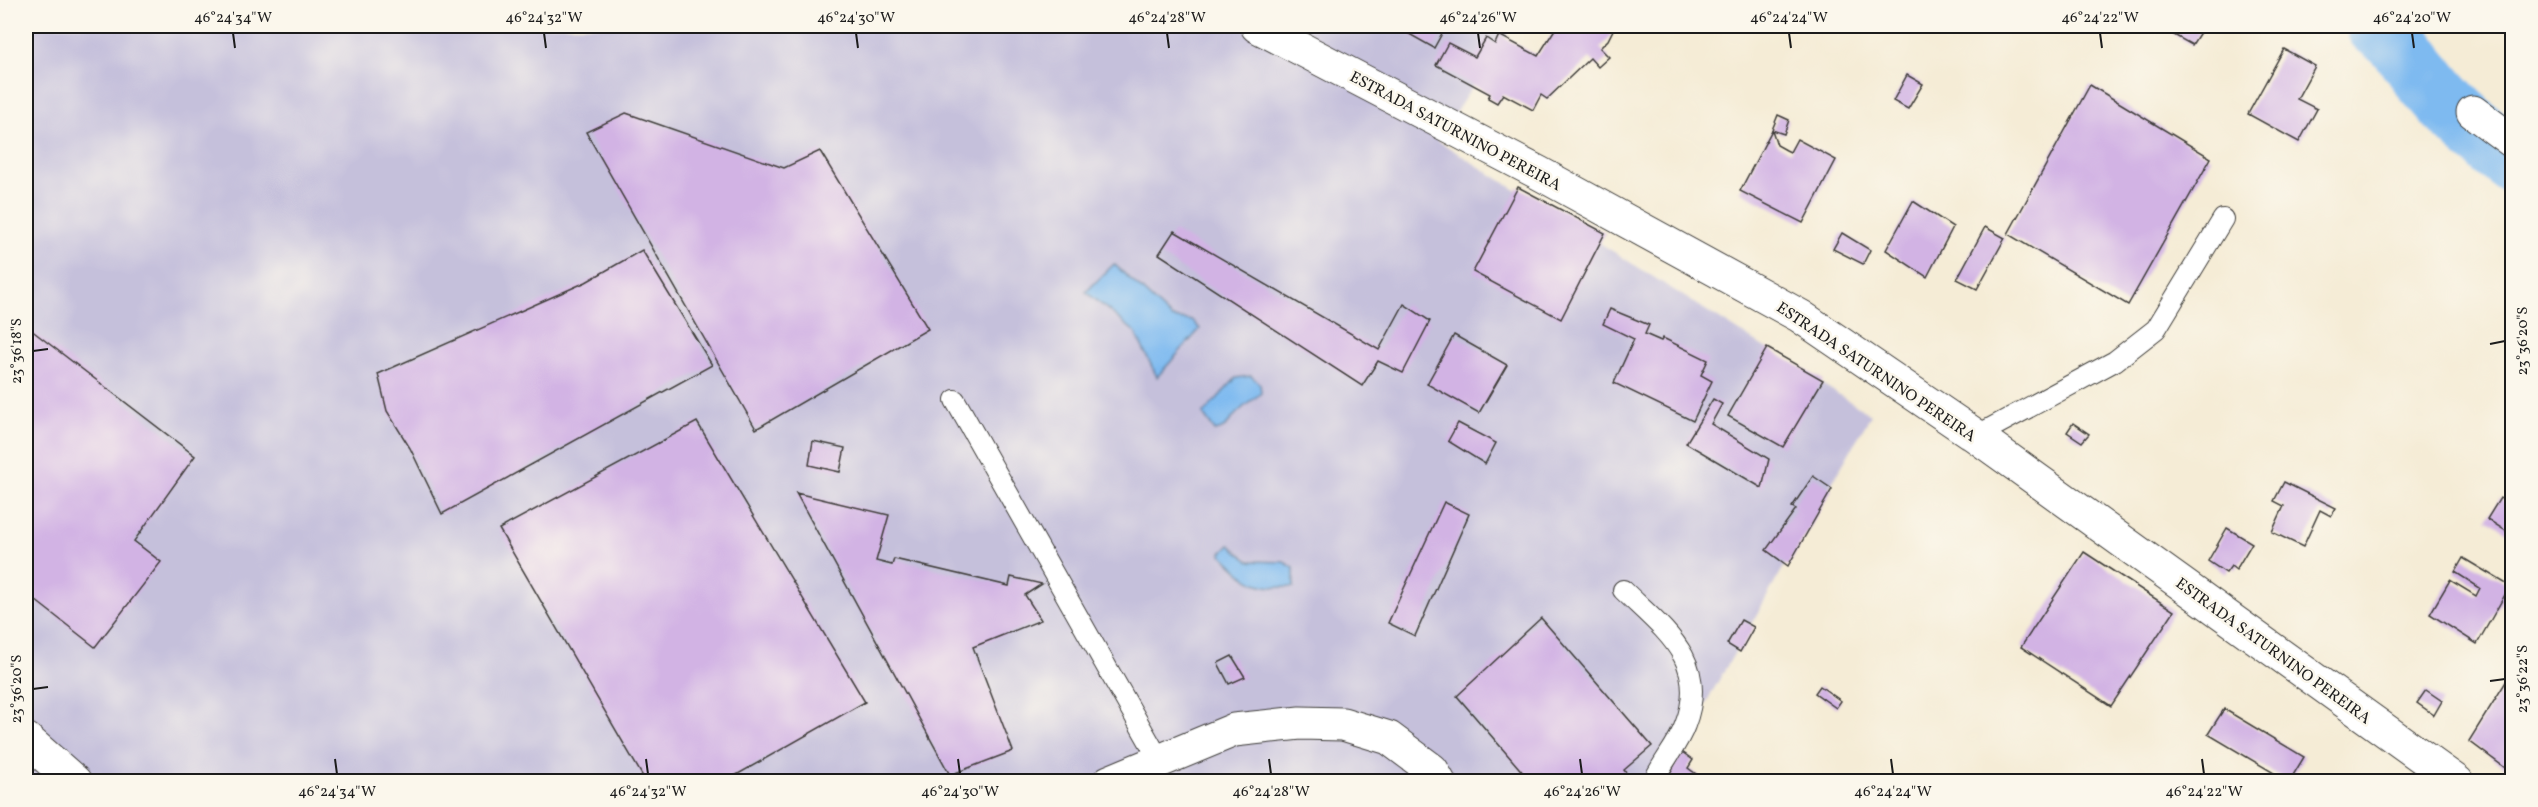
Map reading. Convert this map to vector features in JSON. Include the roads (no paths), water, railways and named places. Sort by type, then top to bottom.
[{"type":"street","name":"ESTRADA SATURNINO PEREIRA","points":[[1257,26],[1539,173],[1800,316],[1976,436],[2457,782]]},
{"type":"street","points":[[2473,112],[2512,141]]},
{"type":"street","points":[[1117,780],[1234,730],[1300,723],[1343,724],[1389,738],[1432,770],[1439,782]]},
{"type":"street","points":[[26,739],[75,782]]},
{"type":"lane","points":[[1976,436],[2115,361],[2156,329],[2223,219]]},
{"type":"lane","points":[[955,400],[1160,761]]},
{"type":"lane","points":[[1623,590],[1674,640],[1685,656],[1692,680],[1690,710],[1685,727],[1653,782]]},
{"type":"water","points":[[1114,264],[1172,318],[1193,321],[1200,329],[1157,377],[1135,332],[1086,292]]},
{"type":"water","points":[[1251,376],[1260,384],[1261,393],[1240,410],[1226,426],[1215,431],[1203,414],[1236,378]]},
{"type":"water","points":[[1230,545],[1249,561],[1284,562],[1294,568],[1294,587],[1269,587],[1253,582],[1221,554]]},
{"type":"waterway","points":[[2378,26],[2401,46],[2451,108],[2512,161]]}]
